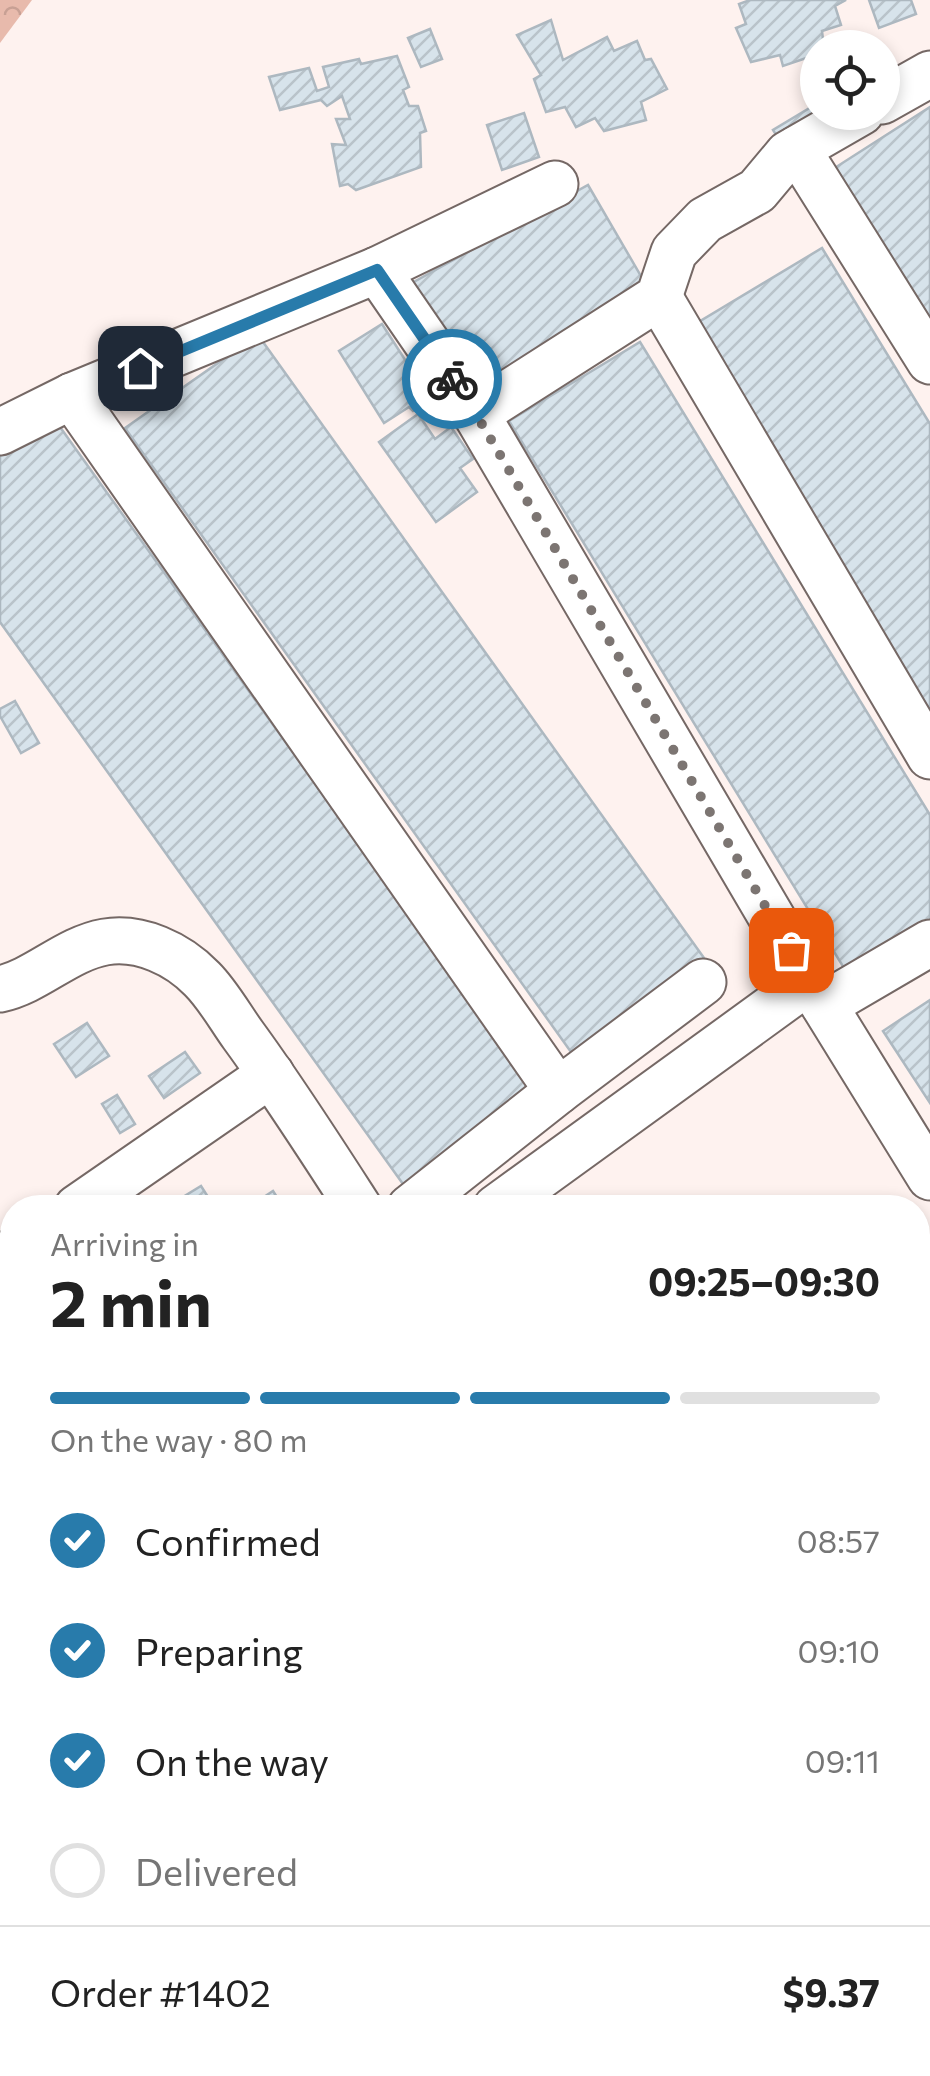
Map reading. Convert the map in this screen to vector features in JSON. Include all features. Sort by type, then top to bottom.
[{"type":"street","points":[[900,90],[930,74]]},
{"type":"street","points":[[476,414],[659,298],[674,252],[705,220],[757,191],[788,154],[830,130]]},
{"type":"street","points":[[797,149],[930,361]]},
{"type":"street","points":[[0,432],[72,396],[377,270],[555,184]]},
{"type":"street","points":[[377,270],[476,414],[930,1178]]},
{"type":"street","points":[[659,298],[930,756]]},
{"type":"street","points":[[72,396],[558,1091]]},
{"type":"street","points":[[0,988],[12,986],[68,954],[106,942],[138,941],[168,953],[202,978],[350,1195]]},
{"type":"street","points":[[515,1195],[817,993],[930,944]]},
{"type":"street","points":[[426,1195],[703,982]]},
{"type":"street","points":[[96,1195],[271,1074]]},
{"type":"green space","points":[[0,0],[32,0],[0,43]]},
{"type":"building","points":[[750,0],[846,0],[835,6],[841,25],[825,30],[800,30],[800,60],[783,66],[780,55],[751,62],[736,28],[746,24],[739,4]]},
{"type":"building","points":[[869,0],[911,0],[916,14],[879,28]]},
{"type":"building","points":[[551,20],[563,60],[607,37],[614,51],[637,41],[645,60],[651,59],[667,89],[641,102],[646,120],[604,131],[595,118],[576,127],[565,107],[546,112],[534,79],[541,75],[517,35]]},
{"type":"building","points":[[430,29],[442,59],[421,67],[408,38]]},
{"type":"building","points":[[397,56],[409,87],[403,90],[409,106],[418,106],[426,131],[420,133],[421,167],[356,190],[348,184],[340,186],[332,144],[346,145],[336,119],[350,119],[342,96],[327,106],[321,100],[280,110],[269,77],[309,68],[317,91],[329,87],[323,67]]},
{"type":"building","points":[[930,107],[930,318],[833,169],[894,130],[900,130],[900,126]]},
{"type":"building","points":[[524,113],[539,157],[502,170],[487,125]]},
{"type":"building","points":[[800,114],[800,130],[805,130],[788,154],[773,130]]},
{"type":"building","points":[[588,185],[645,283],[477,389],[412,283]]},
{"type":"building","points":[[822,248],[930,424],[930,716],[692,326]]},
{"type":"building","points":[[382,324],[431,400],[413,411],[409,407],[384,423],[339,351]]},
{"type":"building","points":[[258,335],[704,958],[571,1052],[125,428]]},
{"type":"building","points":[[640,342],[930,815],[930,940],[855,986],[509,421]]},
{"type":"building","points":[[50,413],[540,1098],[408,1191],[0,622],[0,449]]},
{"type":"building","points":[[418,414],[435,439],[451,427],[473,459],[460,468],[477,492],[436,522],[379,442]]},
{"type":"building","points":[[15,701],[39,743],[21,753],[0,716],[0,709]]},
{"type":"building","points":[[930,1000],[930,1103],[883,1031]]},
{"type":"building","points":[[87,1023],[109,1056],[76,1077],[54,1044]]},
{"type":"building","points":[[185,1052],[200,1073],[164,1098],[149,1076]]},
{"type":"building","points":[[117,1095],[135,1124],[120,1133],[102,1104]]},
{"type":"building","points":[[201,1186],[207,1195],[186,1195]]},
{"type":"way so far","points":[[452,379],[791,950]]},
{"type":"route","points":[[140,368],[377,270],[452,379]]}]
